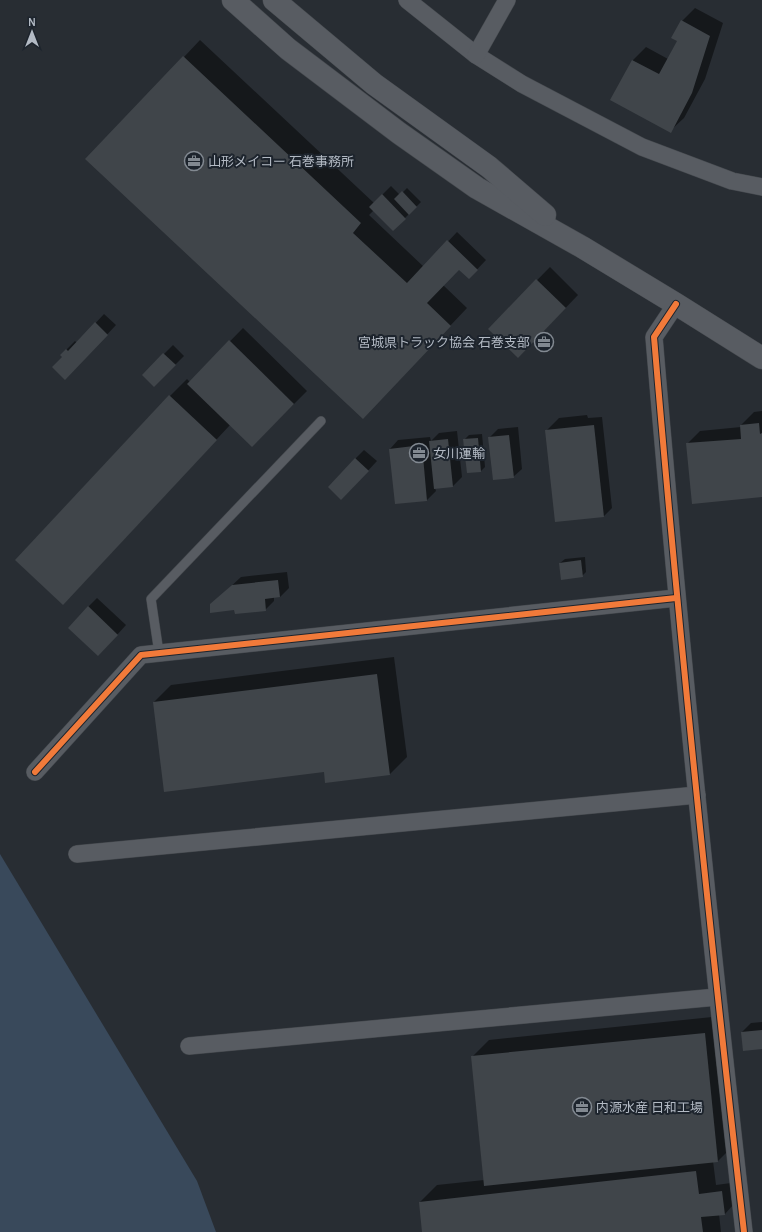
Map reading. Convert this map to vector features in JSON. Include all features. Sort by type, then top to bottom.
[{"type":"street","points":[[233,0],[288,49],[412,142],[477,188],[582,247],[762,358]]},
{"type":"street","points":[[274,0],[374,84],[489,167],[582,247]]},
{"type":"street","points":[[407,0],[476,55],[522,84],[642,147],[732,181],[762,187]]},
{"type":"street","points":[[476,55],[507,0]]},
{"type":"street","points":[[676,304],[654,337],[676,598],[717,996],[744,1232]]},
{"type":"street","points":[[35,772],[141,655],[676,598]]},
{"type":"street","points":[[77,854],[697,795]]},
{"type":"street","points":[[189,1046],[717,996]]},
{"type":"lane","points":[[159,653],[151,599],[322,421]]},
{"type":"water","points":[[0,854],[197,1181],[216,1232],[0,1232]]},
{"type":"building","points":[[681,20],[710,36],[692,93],[671,133],[610,100],[632,60],[659,74],[677,41],[671,38]]},
{"type":"building","points":[[183,56],[361,223],[353,233],[407,283],[447,240],[478,270],[469,279],[459,270],[427,303],[451,326],[363,419],[85,159]]},
{"type":"building","points":[[402,191],[417,207],[409,215],[394,199]]},
{"type":"building","points":[[382,194],[406,219],[393,231],[369,207]]},
{"type":"building","points":[[536,279],[566,308],[518,358],[488,329]]},
{"type":"building","points":[[95,322],[108,335],[65,380],[52,367],[62,357],[60,355],[66,349],[68,351]]},
{"type":"building","points":[[229,340],[294,404],[252,447],[187,384]]},
{"type":"building","points":[[163,353],[176,365],[154,387],[142,375]]},
{"type":"building","points":[[169,395],[217,440],[63,605],[15,560]]},
{"type":"building","points":[[759,423],[760,434],[762,433],[762,497],[692,504],[686,443],[741,439],[740,425]]},
{"type":"building","points":[[594,425],[604,517],[555,522],[545,430]]},
{"type":"building","points":[[509,435],[514,478],[493,480],[488,437]]},
{"type":"building","points":[[478,438],[481,472],[467,473],[463,439]]},
{"type":"building","points":[[448,439],[453,487],[434,489],[429,441]]},
{"type":"building","points":[[422,445],[427,501],[395,504],[389,449]]},
{"type":"building","points":[[355,458],[369,471],[341,500],[328,487]]},
{"type":"building","points":[[581,560],[583,577],[561,580],[559,563]]},
{"type":"building","points":[[278,580],[280,597],[265,599],[266,611],[235,614],[234,610],[210,613],[210,604],[232,585]]},
{"type":"building","points":[[88,606],[118,635],[98,656],[68,628]]},
{"type":"building","points":[[377,674],[390,775],[325,783],[324,772],[164,792],[153,702]]},
{"type":"building","points":[[762,1030],[762,1049],[743,1051],[741,1032]]},
{"type":"building","points":[[705,1033],[718,1162],[484,1186],[471,1056]]},
{"type":"building","points":[[696,1171],[699,1194],[722,1191],[725,1215],[701,1217],[703,1232],[422,1232],[419,1202]]},
{"type":"cycle path","points":[[676,304],[654,337],[696,785],[744,1232]]},
{"type":"cycle path","points":[[35,772],[141,655],[676,598]]},
{"type":"place","name":"山形メイコー 石巻事務所","points":[[194,161]]},
{"type":"place","name":"宮城県トラック協会 石巻支部","points":[[544,342]]},
{"type":"place","name":"女川運輸","points":[[419,453]]},
{"type":"place","name":"内源水産 日和工場","points":[[582,1107]]}]
